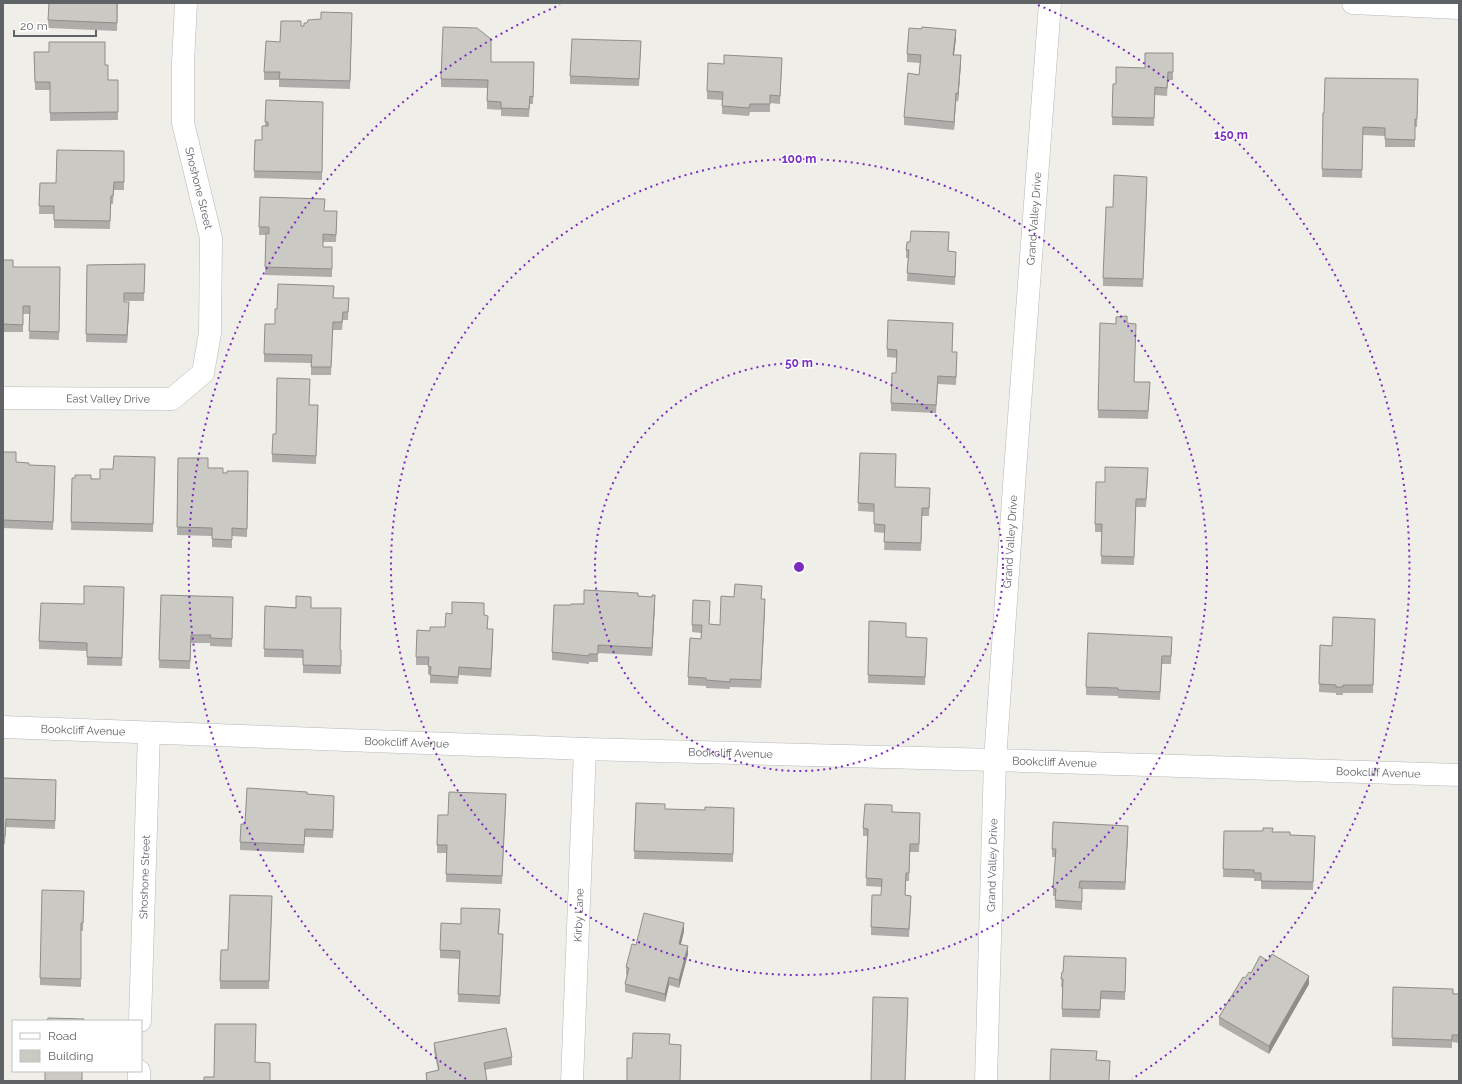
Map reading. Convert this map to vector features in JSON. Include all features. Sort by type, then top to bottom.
[{"type":"street","name":"Shoshone Street","points":[[186,3],[183,63],[183,124],[211,238],[210,333],[203,373]]},
{"type":"street","name":"Grand Valley Drive","points":[[986,1081],[995,760],[1050,3]]},
{"type":"street","points":[[1353,3],[1459,8]]},
{"type":"street","name":"East Valley Drive","points":[[3,398],[172,399],[203,373]]},
{"type":"street","name":"Bookcliff Avenue","points":[[3,727],[585,749],[1459,775]]},
{"type":"street","name":"Shoshone Street","points":[[140,1020],[149,733]]},
{"type":"street","name":"Kirby Lane","points":[[572,1081],[585,749]]},
{"type":"building","points":[[49,3],[117,3],[117,23],[48,20]]},
{"type":"building","points":[[321,12],[352,13],[350,81],[279,79],[280,72],[264,72],[266,41],[280,42],[281,21],[301,21],[301,26],[304,26],[304,23],[307,23],[308,20],[321,19]]},
{"type":"building","points":[[443,27],[477,28],[491,39],[491,62],[534,62],[533,97],[530,96],[529,109],[501,108],[501,102],[487,101],[488,80],[441,79]]},
{"type":"building","points":[[922,27],[956,30],[953,55],[961,55],[954,122],[904,117],[908,73],[919,75],[921,55],[907,54],[909,28],[921,29]]},
{"type":"building","points":[[572,39],[641,41],[639,79],[570,76]]},
{"type":"building","points":[[49,42],[105,42],[105,65],[108,65],[108,80],[118,80],[118,112],[50,113],[50,82],[35,82],[34,52],[49,52]]},
{"type":"building","points":[[1145,53],[1173,53],[1173,72],[1168,72],[1167,88],[1155,87],[1154,118],[1112,117],[1113,84],[1116,84],[1116,67],[1145,68]]},
{"type":"building","points":[[724,55],[782,58],[780,96],[770,95],[770,104],[750,104],[749,108],[722,106],[723,92],[707,91],[708,63],[724,64]]},
{"type":"building","points":[[1325,78],[1418,79],[1415,140],[1385,139],[1385,128],[1363,127],[1362,170],[1322,169]]},
{"type":"building","points":[[266,100],[323,102],[322,172],[254,171],[255,140],[262,140],[262,126],[268,126],[268,122],[265,122]]},
{"type":"building","points":[[57,150],[124,151],[124,182],[114,182],[113,196],[111,196],[110,221],[54,220],[54,206],[39,206],[40,183],[56,183]]},
{"type":"building","points":[[1114,175],[1147,177],[1143,279],[1103,278],[1106,207],[1113,207]]},
{"type":"building","points":[[260,197],[325,199],[324,211],[337,211],[336,235],[323,234],[323,247],[332,247],[332,269],[265,267],[266,233],[269,234],[269,227],[259,227]]},
{"type":"building","points":[[911,231],[949,232],[948,251],[956,252],[955,277],[907,273],[909,250],[906,250],[907,242],[910,242]]},
{"type":"building","points":[[3,260],[13,260],[13,267],[60,267],[59,332],[29,331],[30,306],[23,306],[23,325],[3,324]]},
{"type":"building","points":[[145,264],[144,293],[124,293],[124,302],[129,302],[127,335],[86,334],[87,265]]},
{"type":"building","points":[[278,284],[334,286],[333,298],[349,298],[348,312],[343,312],[342,322],[333,322],[331,367],[311,367],[312,355],[264,354],[265,324],[275,324]]},
{"type":"building","points":[[1127,316],[1127,323],[1136,324],[1134,382],[1150,382],[1148,411],[1098,410],[1100,323],[1116,324],[1116,317]]},
{"type":"building","points":[[888,320],[953,323],[952,352],[957,352],[956,377],[938,376],[936,405],[891,403],[892,373],[896,373],[897,350],[887,349]]},
{"type":"building","points":[[277,378],[310,379],[309,405],[318,405],[316,456],[272,454],[273,434],[276,434]]},
{"type":"building","points":[[3,452],[16,452],[16,462],[29,463],[29,465],[55,466],[53,522],[3,520]]},
{"type":"building","points":[[860,453],[896,454],[895,487],[930,488],[929,508],[922,508],[921,543],[884,542],[885,525],[874,524],[874,504],[858,503]]},
{"type":"building","points":[[114,456],[155,457],[153,524],[71,522],[72,478],[75,478],[75,475],[91,475],[91,479],[100,479],[100,469],[113,469]]},
{"type":"building","points":[[178,458],[208,458],[208,468],[223,468],[223,473],[227,473],[227,471],[248,471],[247,529],[232,528],[232,540],[212,539],[212,528],[177,527]]},
{"type":"building","points":[[1105,467],[1148,468],[1146,499],[1136,499],[1134,557],[1101,556],[1102,524],[1095,524],[1096,482],[1105,482]]},
{"type":"building","points":[[735,584],[762,586],[761,599],[765,599],[761,680],[730,679],[730,682],[688,677],[690,638],[701,639],[702,625],[692,625],[693,600],[710,601],[709,624],[720,625],[721,596],[734,597]]},
{"type":"building","points":[[84,586],[124,587],[122,658],[87,657],[87,643],[39,641],[41,603],[84,604]]},
{"type":"building","points":[[584,590],[638,593],[638,596],[652,597],[652,595],[655,595],[652,648],[598,645],[598,654],[589,654],[589,656],[552,652],[554,605],[584,604]]},
{"type":"building","points":[[161,595],[233,597],[232,639],[210,638],[211,635],[191,635],[190,661],[159,660]]},
{"type":"building","points":[[296,596],[311,597],[311,608],[341,608],[341,666],[303,665],[303,650],[264,649],[265,606],[296,608]]},
{"type":"building","points":[[452,602],[484,603],[484,615],[488,616],[487,629],[493,629],[491,669],[459,667],[458,677],[430,675],[431,667],[428,666],[429,657],[416,657],[417,630],[430,631],[430,627],[445,627],[446,613],[452,614]]},
{"type":"building","points":[[1333,617],[1375,619],[1373,685],[1343,685],[1343,687],[1336,687],[1336,685],[1319,684],[1320,645],[1332,646]]},
{"type":"building","points":[[869,621],[906,623],[906,637],[927,638],[925,677],[868,675]]},
{"type":"building","points":[[1088,633],[1172,637],[1171,656],[1162,656],[1160,692],[1086,687]]},
{"type":"building","points":[[3,778],[56,780],[55,821],[6,819],[5,836],[3,836]]},
{"type":"building","points":[[247,788],[307,792],[307,794],[334,796],[333,830],[305,829],[304,845],[240,842],[241,824],[245,824]]},
{"type":"building","points":[[449,792],[506,794],[502,876],[446,874],[447,845],[437,845],[438,815],[448,815]]},
{"type":"building","points":[[636,803],[665,804],[665,809],[705,810],[705,807],[734,808],[733,854],[634,851]]},
{"type":"building","points":[[865,804],[892,805],[892,812],[920,813],[919,844],[910,844],[909,873],[906,873],[905,895],[911,896],[909,929],[871,927],[872,895],[881,895],[882,879],[866,878],[868,829],[863,828]]},
{"type":"building","points":[[1053,822],[1128,826],[1125,882],[1080,881],[1079,888],[1082,888],[1082,902],[1055,900],[1056,889],[1053,888],[1056,849],[1052,849]]},
{"type":"building","points":[[1263,828],[1273,828],[1272,832],[1290,832],[1290,835],[1315,836],[1313,882],[1261,881],[1261,873],[1254,873],[1254,870],[1223,869],[1224,831],[1263,831]]},
{"type":"building","points":[[42,890],[84,891],[83,923],[81,923],[81,979],[40,978]]},
{"type":"building","points":[[230,895],[272,896],[269,981],[220,981],[221,950],[228,950]]},
{"type":"building","points":[[461,908],[500,909],[498,934],[503,934],[500,996],[458,994],[460,951],[440,950],[441,923],[461,924]]},
{"type":"building","points":[[644,913],[684,923],[679,944],[688,946],[679,980],[669,977],[665,994],[625,984],[629,968],[626,967],[632,944],[636,945]]},
{"type":"building","points":[[1272,954],[1309,976],[1269,1046],[1219,1017],[1243,977],[1245,978],[1249,972],[1251,973],[1260,956],[1268,961]]},
{"type":"building","points":[[1064,956],[1126,958],[1125,992],[1101,991],[1100,1010],[1062,1009],[1063,979],[1061,979]]},
{"type":"building","points":[[1393,987],[1453,989],[1453,994],[1459,994],[1459,1035],[1452,1035],[1452,1040],[1392,1038]]},
{"type":"building","points":[[873,997],[908,998],[905,1081],[871,1081]]},
{"type":"building","points":[[48,1018],[84,1019],[84,1020],[47,1020]]},
{"type":"building","points":[[215,1024],[256,1024],[255,1062],[270,1063],[270,1081],[204,1081],[204,1077],[214,1077]]},
{"type":"building","points":[[506,1028],[512,1057],[484,1063],[487,1081],[427,1081],[426,1073],[439,1070],[434,1043]]},
{"type":"building","points":[[633,1033],[670,1034],[669,1044],[681,1045],[680,1081],[627,1081],[627,1058],[632,1058]]},
{"type":"building","points":[[1051,1049],[1097,1051],[1096,1060],[1110,1061],[1109,1081],[1050,1081]]},
{"type":"building","points":[[45,1072],[82,1072],[82,1081],[45,1081]]}]
